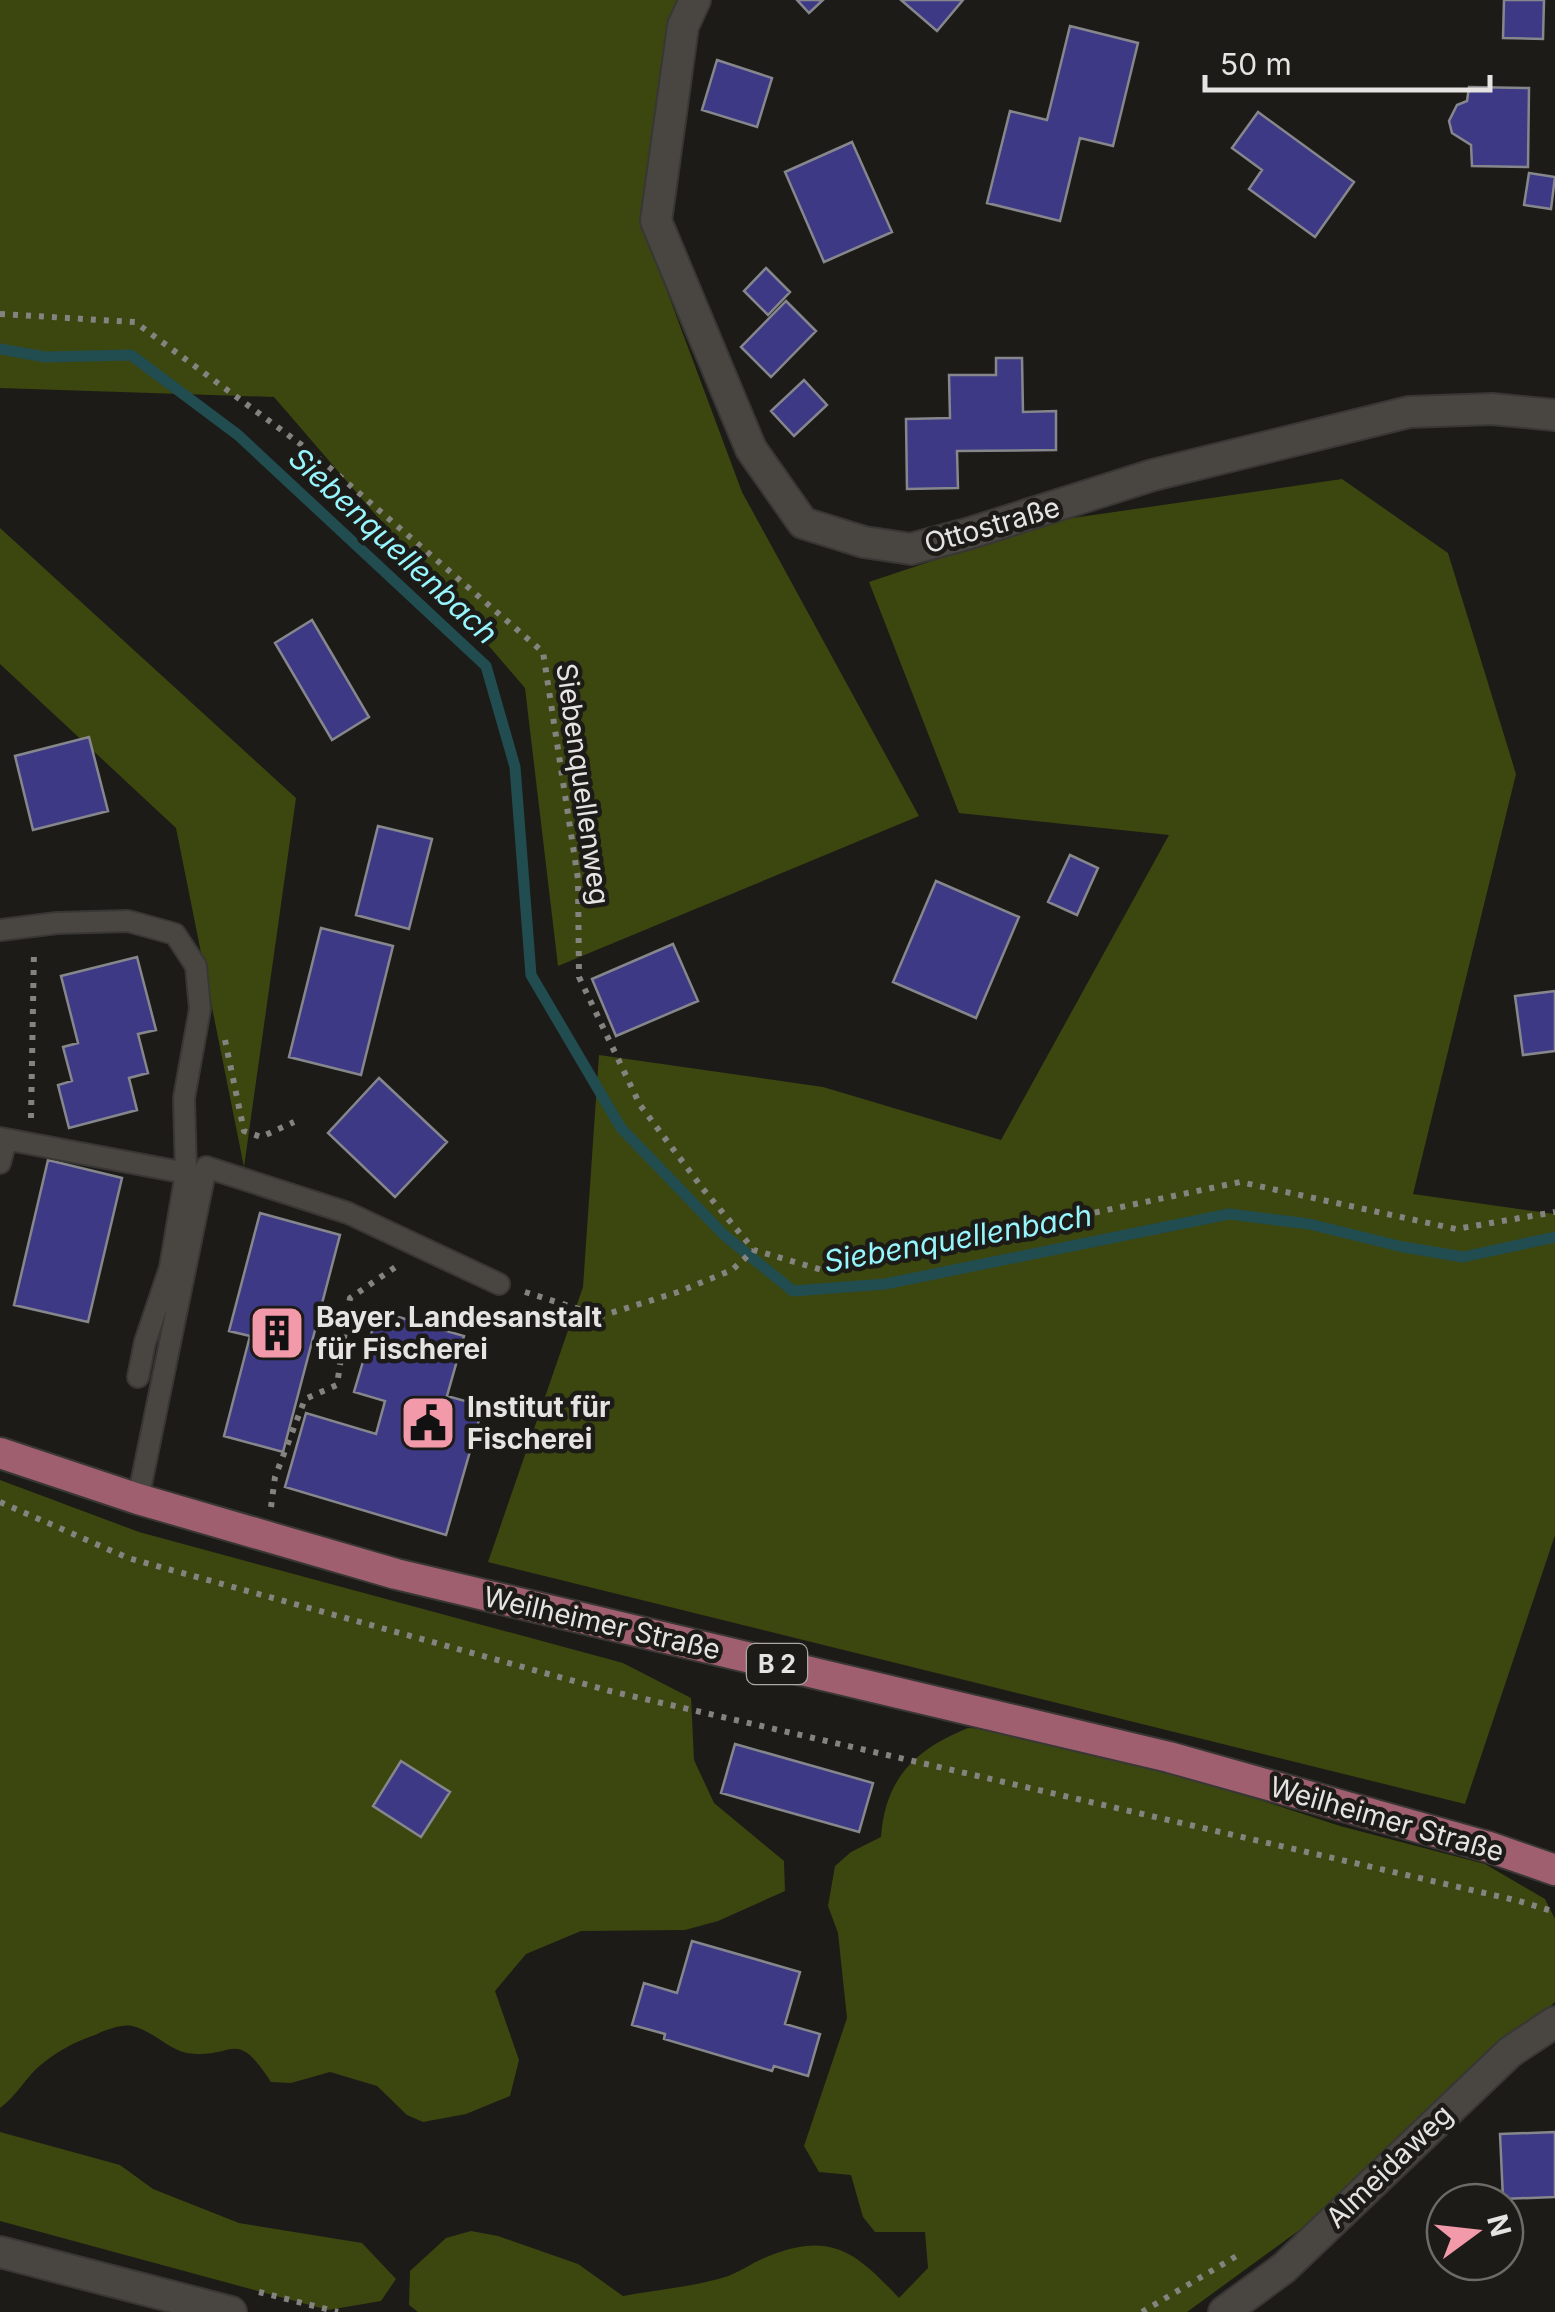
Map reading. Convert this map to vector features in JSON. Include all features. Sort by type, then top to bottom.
[{"type":"main road","name":"Weilheimer Straße","points":[[0,1453],[138,1499],[396,1574],[1169,1757],[1489,1846],[1555,1870]]},
{"type":"street","name":"Ottostraße","points":[[695,0],[683,26],[656,222],[751,449],[803,523],[864,542],[911,548],[1152,475],[1393,416],[1492,409],[1555,414]]},
{"type":"street","name":"Almeidaweg","points":[[1224,2312],[1284,2268],[1510,2052],[1555,2022]]},
{"type":"street","points":[[0,2252],[231,2312]]},
{"type":"lane","points":[[0,930],[128,921],[174,934],[196,966],[200,1009],[184,1098],[186,1173],[170,1268],[145,1342],[138,1378]]},
{"type":"lane","points":[[0,1163],[3,1139],[186,1173]]},
{"type":"lane","points":[[138,1499],[206,1167],[348,1213],[499,1284]]},
{"type":"path","name":"Siebenquellenweg","points":[[0,314],[135,322],[314,454],[543,652],[578,879],[579,977],[640,1104],[754,1250]]},
{"type":"path","points":[[30,1144],[35,925]]},
{"type":"path","points":[[222,1025],[244,1131],[261,1138],[294,1122]]},
{"type":"path","points":[[499,1284],[601,1316],[732,1270],[754,1250],[822,1270],[1240,1182],[1456,1229],[1555,1212]]},
{"type":"path","points":[[270,1511],[276,1477],[305,1399],[336,1385],[350,1298],[422,1248]]},
{"type":"path","points":[[0,1502],[128,1558],[610,1690],[1519,1900],[1555,1912]]},
{"type":"green space","points":[[0,0],[683,0],[667,35],[642,224],[742,492],[919,816],[558,966],[525,688],[274,397],[0,388]]},
{"type":"green space","points":[[1342,479],[1448,553],[1516,774],[1413,1194],[1555,1214],[1555,1535],[1465,1804],[488,1562],[583,1287],[599,1055],[823,1087],[1001,1140],[1169,835],[959,813],[869,582],[1052,521]]},
{"type":"green space","points":[[0,528],[296,798],[244,1167],[176,828],[0,664]]},
{"type":"green space","points":[[0,1480],[139,1532],[623,1663],[691,1698],[694,1760],[714,1803],[784,1861],[785,1891],[718,1921],[685,1930],[581,1931],[526,1954],[495,1991],[519,2060],[510,2096],[466,2114],[423,2122],[407,2115],[377,2086],[330,2072],[291,2083],[271,2082],[249,2054],[241,2050],[187,2053],[128,2026],[104,2031],[57,2053],[36,2069],[0,2108]]},
{"type":"green space","points":[[968,1728],[1015,1730],[1164,1769],[1340,1826],[1485,1864],[1545,1899],[1555,1919],[1555,2002],[1445,2100],[1349,2194],[1187,2312],[418,2312],[409,2305],[410,2271],[446,2238],[471,2231],[498,2236],[578,2264],[623,2296],[722,2278],[787,2250],[824,2246],[854,2257],[899,2298],[928,2268],[925,2232],[875,2232],[863,2217],[851,2175],[819,2172],[804,2146],[847,2018],[838,1933],[828,1906],[835,1866],[851,1852],[881,1837],[889,1798],[906,1768],[933,1746]]},
{"type":"green space","points":[[0,2132],[120,2165],[153,2189],[239,2223],[362,2243],[396,2279],[381,2301],[328,2310],[0,2221]]},
{"type":"building","points":[[797,0],[823,0],[809,13]]},
{"type":"building","points":[[901,0],[963,0],[937,31]]},
{"type":"building","points":[[1504,0],[1544,0],[1543,39],[1503,38]]},
{"type":"building","points":[[1070,26],[1138,43],[1113,146],[1080,138],[1060,221],[987,203],[1010,111],[1047,120]]},
{"type":"building","points":[[717,60],[772,78],[757,127],[702,110]]},
{"type":"building","points":[[1469,87],[1529,88],[1528,167],[1472,166],[1471,145],[1452,133],[1449,121],[1457,105],[1467,101]]},
{"type":"building","points":[[1258,112],[1354,182],[1315,237],[1249,189],[1262,170],[1232,148]]},
{"type":"building","points":[[852,142],[892,232],[824,262],[785,172]]},
{"type":"building","points":[[1529,173],[1555,177],[1551,209],[1524,205]]},
{"type":"building","points":[[766,268],[790,292],[768,315],[744,291]]},
{"type":"building","points":[[786,301],[816,331],[771,377],[741,347]]},
{"type":"building","points":[[996,358],[1022,358],[1023,412],[1056,411],[1056,450],[957,451],[958,488],[907,489],[906,419],[950,418],[949,375],[996,375]]},
{"type":"building","points":[[804,380],[827,405],[794,436],[771,411]]},
{"type":"building","points":[[312,620],[369,717],[332,740],[275,643]]},
{"type":"building","points":[[89,737],[108,811],[33,830],[15,756]]},
{"type":"building","points":[[378,826],[432,839],[409,929],[356,915]]},
{"type":"building","points":[[1070,855],[1098,868],[1077,915],[1048,902]]},
{"type":"building","points":[[936,881],[1019,917],[976,1018],[893,982]]},
{"type":"building","points":[[321,928],[393,946],[361,1075],[289,1057]]},
{"type":"building","points":[[673,944],[698,1001],[616,1036],[592,979]]},
{"type":"building","points":[[137,957],[156,1030],[138,1034],[148,1073],[129,1078],[137,1110],[69,1128],[58,1085],[72,1081],[63,1047],[78,1043],[61,976]]},
{"type":"building","points":[[1555,991],[1555,1051],[1523,1055],[1515,996]]},
{"type":"building","points":[[379,1078],[447,1142],[395,1197],[328,1133]]},
{"type":"building","points":[[48,1160],[122,1178],[88,1322],[14,1305]]},
{"type":"building","name":"Bayer. Landesanstalt für Fischerei","points":[[260,1213],[340,1235],[283,1452],[224,1436],[250,1336],[229,1331]]},
{"type":"building","name":"Institut für Fischerei","points":[[378,1311],[464,1336],[447,1396],[483,1406],[446,1535],[285,1487],[306,1413],[376,1434],[385,1401],[354,1392]]},
{"type":"building","points":[[735,1744],[873,1783],[859,1832],[721,1793]]},
{"type":"building","points":[[401,1761],[450,1792],[421,1837],[373,1806]]},
{"type":"building","points":[[692,1941],[800,1972],[785,2024],[820,2034],[808,2076],[774,2066],[772,2071],[664,2039],[665,2034],[632,2025],[644,1983],[677,1993]]},
{"type":"building","points":[[1555,2132],[1555,2197],[1525,2198],[1525,2182],[1502,2182],[1500,2134]]},
{"type":"waterway","name":"Siebenquellenbach","points":[[0,349],[45,357],[131,355],[238,435],[486,666],[515,767],[531,975],[621,1128],[724,1235],[793,1291],[885,1284],[1229,1214],[1309,1224],[1463,1257],[1555,1237]]},
{"type":"place","name":"Bayer. Landesanstalt für Fischerei","points":[[277,1333]]},
{"type":"place","name":"Institut für Fischerei","points":[[428,1423]]}]
